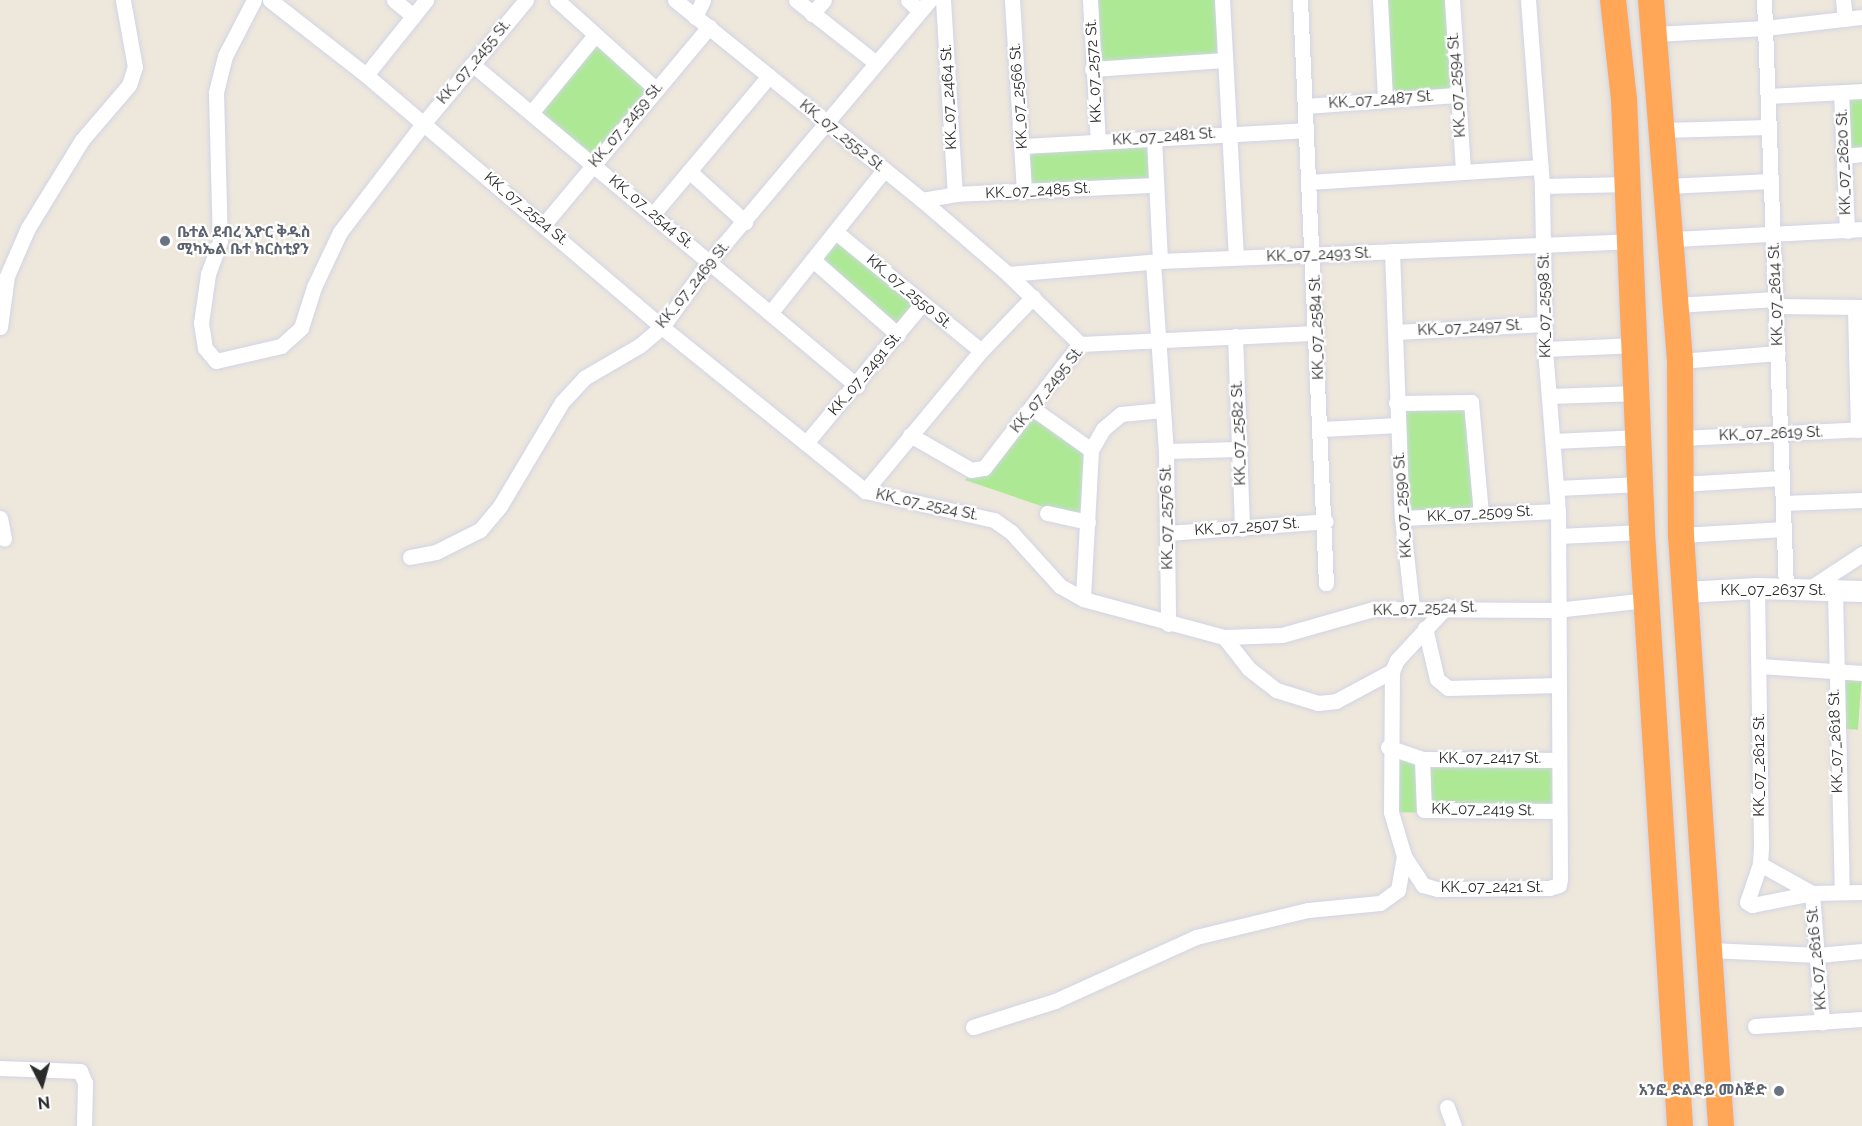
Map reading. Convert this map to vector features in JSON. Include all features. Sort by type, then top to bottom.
[{"type":"highway","points":[[1613,0],[1624,99],[1639,393],[1642,532],[1680,1126]]},
{"type":"highway","points":[[1651,0],[1664,130],[1680,361],[1681,535],[1720,1119]]},
{"type":"highway","points":[[1646,589],[1684,583]]},
{"type":"street","points":[[0,327],[7,276],[28,228],[81,140],[129,85],[135,67],[123,0]]},
{"type":"street","name":"KK_07_2455 St.","points":[[254,0],[225,56],[216,93],[220,241],[208,274],[201,323],[210,357],[216,361],[237,359],[281,346],[301,328],[314,287],[339,232],[423,124],[526,0]]},
{"type":"street","name":"KK_07_2524 St.","points":[[270,0],[366,75],[545,223],[662,327],[865,491],[994,520],[1011,532],[1060,586],[1083,599],[1168,624],[1224,637],[1282,635],[1373,609],[1447,606],[1556,610],[1646,589]]},
{"type":"street","points":[[394,0],[413,16]]},
{"type":"street","points":[[366,75],[426,0]]},
{"type":"street","points":[[556,0],[656,89]]},
{"type":"street","name":"KK_07_2552 St.","points":[[675,0],[827,126],[922,200],[1008,274],[1080,344]]},
{"type":"street","points":[[695,16],[703,0]]},
{"type":"street","points":[[796,0],[876,63]]},
{"type":"street","points":[[812,14],[824,0]]},
{"type":"street","points":[[908,0],[925,5]]},
{"type":"street","name":"KK_07_2464 St.","points":[[943,0],[955,194]]},
{"type":"street","name":"KK_07_2566 St.","points":[[1012,0],[1023,146],[1024,192]]},
{"type":"street","name":"KK_07_2572 St.","points":[[1090,0],[1092,69],[1098,142]]},
{"type":"street","points":[[1222,0],[1236,257]]},
{"type":"street","name":"KK_07_2584 St.","points":[[1300,0],[1322,429],[1326,583]]},
{"type":"street","points":[[1380,0],[1385,99]]},
{"type":"street","name":"KK_07_2594 St.","points":[[1452,0],[1455,96],[1463,169]]},
{"type":"street","name":"KK_07_2598 St.","points":[[1528,0],[1541,167],[1545,349],[1559,536],[1556,610],[1559,685],[1559,885]]},
{"type":"street","name":"KK_07_2614 St.","points":[[1764,0],[1784,529],[1796,589]]},
{"type":"street","points":[[1843,0],[1845,19]]},
{"type":"street","name":"KK_07_2469 St.","points":[[410,557],[436,552],[480,530],[500,506],[562,402],[584,378],[639,346],[662,327],[709,262],[827,126],[925,5]]},
{"type":"street","points":[[1655,33],[1765,28],[1862,17]]},
{"type":"street","name":"KK_07_2459 St.","points":[[545,223],[709,27]]},
{"type":"street","points":[[531,113],[595,35]]},
{"type":"street","points":[[1092,69],[1226,60]]},
{"type":"street","name":"KK_07_2544 St.","points":[[472,64],[654,213],[857,386]]},
{"type":"street","points":[[654,213],[769,76]]},
{"type":"street","points":[[1768,96],[1862,91]]},
{"type":"street","name":"KK_07_2620 St.","points":[[1841,93],[1844,156],[1854,230]]},
{"type":"street","name":"KK_07_2487 St.","points":[[1306,106],[1455,96]]},
{"type":"street","points":[[1664,130],[1768,128]]},
{"type":"street","name":"KK_07_2481 St.","points":[[1023,146],[1306,130]]},
{"type":"street","name":"KK_07_2576 St.","points":[[1154,138],[1158,341],[1166,451],[1168,624]]},
{"type":"street","points":[[1844,156],[1862,154]]},
{"type":"street","points":[[1309,182],[1463,169],[1541,167]]},
{"type":"street","points":[[771,312],[837,233],[884,170]]},
{"type":"street","points":[[689,171],[745,222]]},
{"type":"street","points":[[1667,186],[1771,181]]},
{"type":"street","points":[[1542,186],[1628,184]]},
{"type":"street","name":"KK_07_2485 St.","points":[[922,200],[955,194],[1154,185]]},
{"type":"street","points":[[1672,239],[1854,230]]},
{"type":"street","name":"KK_07_2550 St.","points":[[837,233],[981,351]]},
{"type":"street","name":"KK_07_2493 St.","points":[[1008,274],[1157,261],[1630,241]]},
{"type":"street","name":"KK_07_2590 St.","points":[[1392,251],[1402,518],[1412,607]]},
{"type":"street","points":[[813,260],[898,335]]},
{"type":"street","points":[[865,491],[981,351],[1033,297]]},
{"type":"street","points":[[1676,305],[1776,302],[1858,308],[1860,429]]},
{"type":"street","name":"KK_07_2491 St.","points":[[806,443],[857,386],[922,304]]},
{"type":"street","name":"KK_07_2497 St.","points":[[1396,332],[1544,324]]},
{"type":"street","name":"KK_07_2495 St.","points":[[910,435],[971,470],[980,470],[1032,408],[1080,344],[1316,333]]},
{"type":"street","name":"KK_07_2582 St.","points":[[1234,336],[1242,529]]},
{"type":"street","points":[[1545,349],[1635,345]]},
{"type":"street","points":[[1680,361],[1778,353]]},
{"type":"street","points":[[1549,396],[1639,393]]},
{"type":"street","points":[[1396,403],[1471,402],[1481,513]]},
{"type":"street","points":[[1032,408],[1091,450]]},
{"type":"street","points":[[1083,599],[1091,450],[1103,429],[1121,414],[1162,410]]},
{"type":"street","points":[[1322,429],[1398,425]]},
{"type":"street","name":"KK_07_2619 St.","points":[[1681,438],[1781,436],[1860,429]]},
{"type":"street","points":[[1553,441],[1640,437]]},
{"type":"street","points":[[1166,451],[1240,449]]},
{"type":"street","points":[[1681,484],[1782,478]]},
{"type":"street","points":[[1557,488],[1641,484]]},
{"type":"street","points":[[1783,503],[1862,500]]},
{"type":"street","name":"KK_07_2509 St.","points":[[1402,518],[1558,511]]},
{"type":"street","points":[[1047,513],[1088,522]]},
{"type":"street","points":[[0,518],[4,540]]},
{"type":"street","name":"KK_07_2507 St.","points":[[1168,533],[1326,521]]},
{"type":"street","points":[[1681,535],[1784,529]]},
{"type":"street","points":[[1559,536],[1642,532]]},
{"type":"street","points":[[1796,589],[1862,554]]},
{"type":"street","name":"KK_07_2637 St.","points":[[1684,583],[1862,591]]},
{"type":"street","name":"KK_07_2612 St.","points":[[1757,588],[1760,666],[1760,864],[1747,902],[1752,905],[1812,893]]},
{"type":"street","name":"KK_07_2618 St.","points":[[1835,591],[1834,671],[1842,892]]},
{"type":"street","points":[[1224,637],[1248,668],[1276,690],[1318,703],[1335,701],[1392,671],[1425,628],[1447,606]]},
{"type":"street","points":[[1425,628],[1437,680],[1448,688],[1559,685]]},
{"type":"street","points":[[1760,666],[1862,673]]},
{"type":"street","points":[[973,1027],[1055,1001],[1196,937],[1308,910],[1380,903],[1398,890],[1404,856],[1391,812],[1388,747],[1392,671]]},
{"type":"street","name":"KK_07_2417 St.","points":[[1388,747],[1422,759],[1559,759]]},
{"type":"street","name":"KK_07_2419 St.","points":[[1422,759],[1424,810],[1558,811]]},
{"type":"street","name":"KK_07_2421 St.","points":[[1404,856],[1423,885],[1437,889],[1559,885]]},
{"type":"street","points":[[1760,864],[1812,893],[1862,892]]},
{"type":"street","name":"KK_07_2616 St.","points":[[1812,893],[1822,1023]]},
{"type":"street","points":[[1710,950],[1818,955],[1862,951]]},
{"type":"street","points":[[1755,1026],[1862,1019]]},
{"type":"street","points":[[0,1068],[80,1071],[85,1083],[84,1126]]},
{"type":"street","points":[[1447,1107],[1454,1126]]},
{"type":"green space","points":[[1090,0],[1222,0],[1222,69],[1090,69]]},
{"type":"green space","points":[[1380,0],[1452,0],[1452,99],[1380,99]]},
{"type":"green space","points":[[595,35],[655,89],[588,164],[527,110]]},
{"type":"green space","points":[[1862,83],[1862,150],[1837,152],[1833,85]]},
{"type":"green space","points":[[1022,138],[1154,138],[1154,185],[1022,185]]},
{"type":"green space","points":[[837,233],[922,304],[899,332],[814,261]]},
{"type":"green space","points":[[1465,400],[1481,513],[1413,522],[1397,410]]},
{"type":"green space","points":[[1032,408],[1091,450],[1088,522],[965,480]]},
{"type":"green space","points":[[1834,671],[1862,673],[1858,730],[1830,728]]},
{"type":"green space","points":[[1388,757],[1559,760],[1558,815],[1387,812]]},
{"type":"place","name":"ቤተል ደብረ ኢዮር ቅዱስ ሚካኤል ቤተ ክርስቲያን","points":[[165,241]]},
{"type":"place","name":"አንፎ ድልድይ መስጅድ","points":[[1779,1091]]}]
